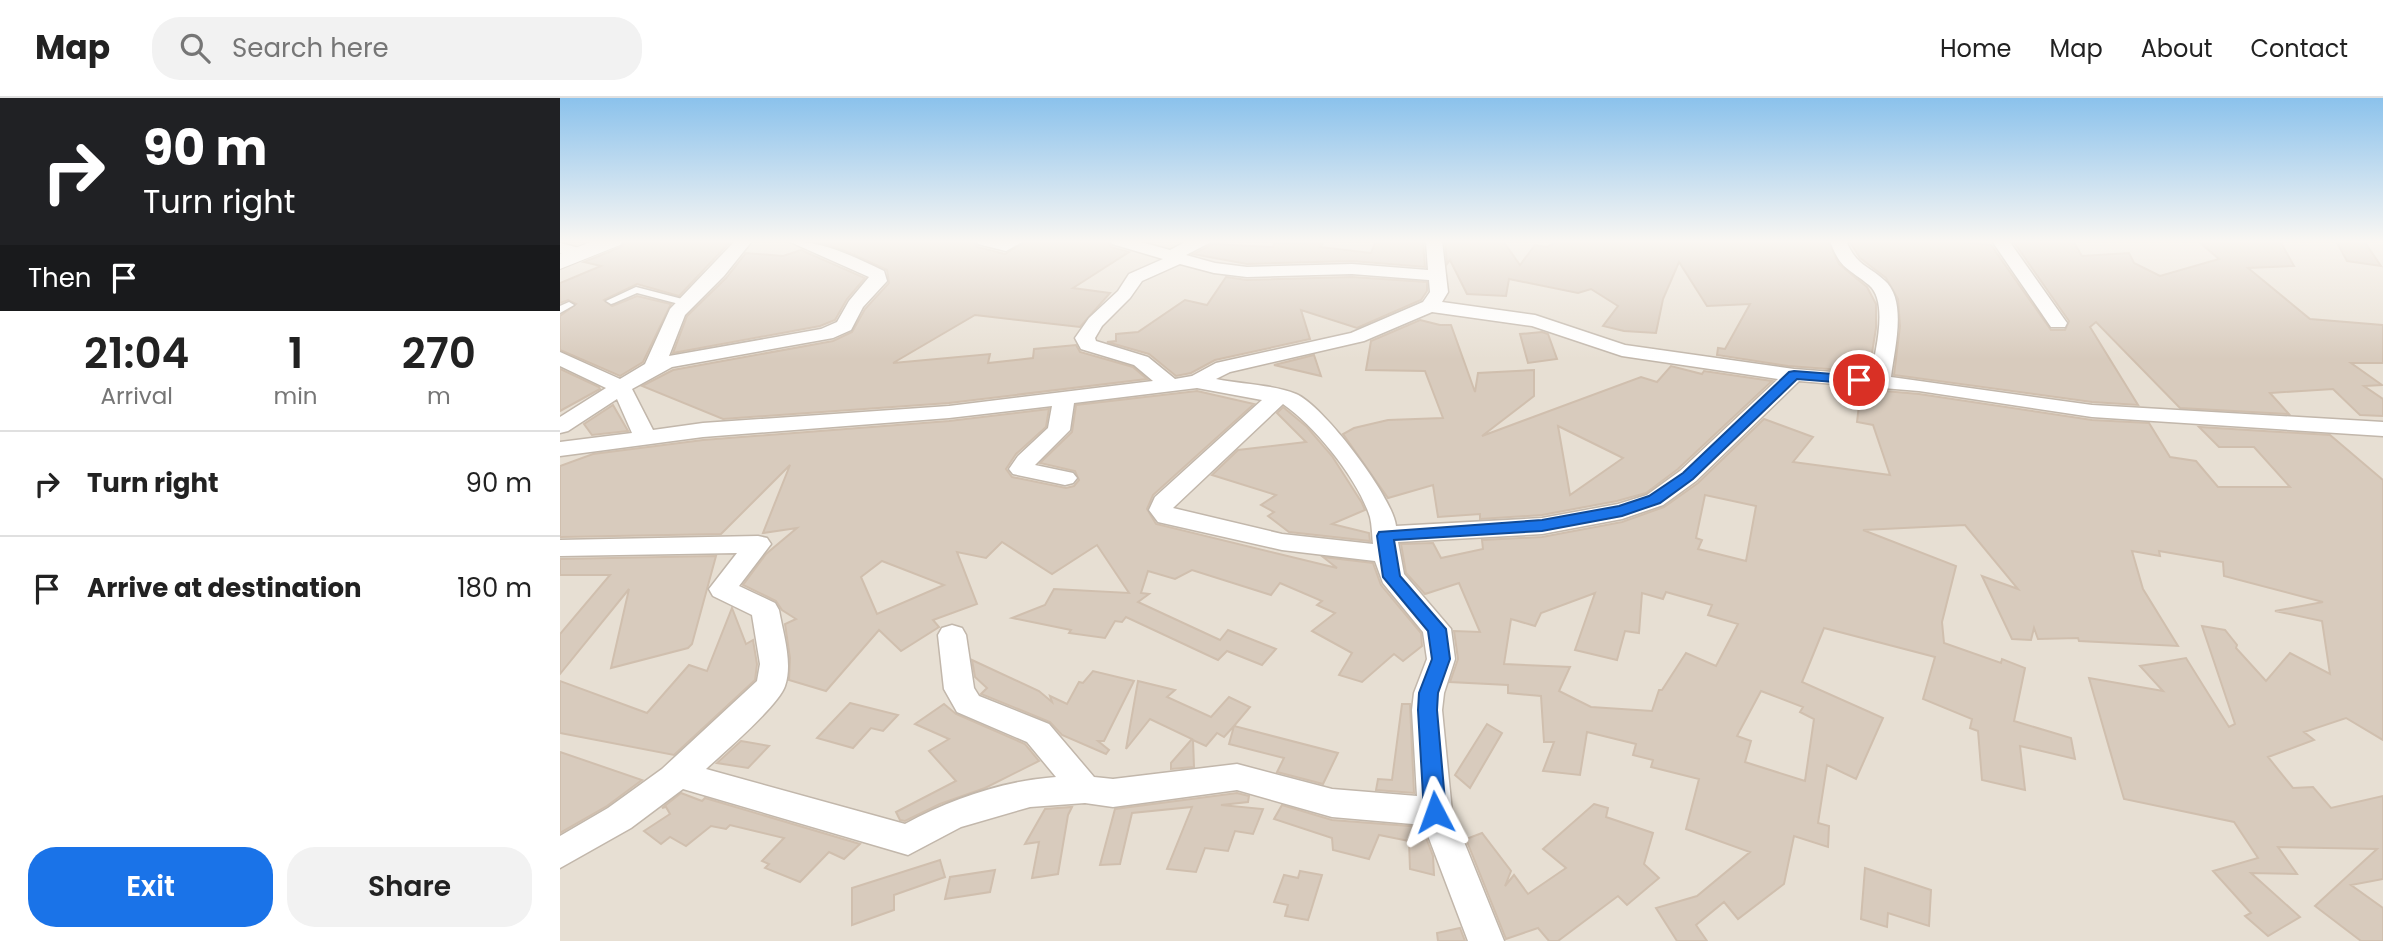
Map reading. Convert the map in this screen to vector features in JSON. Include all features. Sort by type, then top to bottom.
[{"type":"street","points":[[654,367],[672,319],[710,280]]},
{"type":"street","points":[[560,426],[654,367],[722,350],[826,334],[844,326],[855,304],[878,280]]},
{"type":"street","points":[[1134,280],[1129,292],[1089,328],[1085,338],[1088,345],[1141,361],[1171,386]]},
{"type":"street","points":[[1430,306],[1439,292],[1438,280]]},
{"type":"street","points":[[1873,280],[1880,285],[1890,314],[1880,382]]},
{"type":"street","points":[[2028,280],[2058,323]]},
{"type":"street","points":[[1197,382],[1223,367],[1357,337],[1430,306],[1535,321],[1622,350],[1794,375],[1919,384],[2092,411],[2383,429]]},
{"type":"street","points":[[560,358],[621,387],[644,436]]},
{"type":"street","points":[[1279,396],[1163,502],[1161,510],[1167,516],[1282,542],[1386,545],[1542,526],[1622,511],[1655,500],[1688,476],[1794,375]]},
{"type":"street","points":[[560,449],[644,436],[765,424],[949,412],[1197,382],[1279,396],[1299,403],[1332,438],[1380,508],[1392,577],[1437,629],[1441,659],[1429,693],[1427,710],[1435,812],[1486,941]]},
{"type":"street","points":[[1064,399],[1059,430],[1021,469],[1065,478]]},
{"type":"street","points":[[560,548],[758,544],[722,589],[765,610],[774,664],[771,685],[680,775],[584,841],[560,853]]},
{"type":"street","points":[[952,635],[959,688],[968,704],[1038,733],[1085,789]]},
{"type":"street","points":[[680,775],[908,840],[952,816],[1030,793],[1085,789],[1113,793],[1237,777],[1332,803],[1435,812]]},
{"type":"lane","points":[[611,301],[636,290],[687,303]]},
{"type":"shaded area","points":[[560,280],[2383,280],[2383,941],[560,941]]},
{"type":"building","points":[[566,280],[694,280],[679,296],[637,284],[604,300],[612,306],[637,296],[671,304],[643,362],[620,376],[560,350],[560,316],[576,304],[568,300],[560,303],[560,283]]},
{"type":"building","points":[[724,280],[863,280],[847,299],[835,320],[820,326],[673,353],[687,316]]},
{"type":"building","points":[[889,280],[1085,280],[1073,288],[1110,293],[1080,327],[975,315],[893,363],[990,354],[988,363],[1033,358],[1034,349],[1076,345],[1080,352],[1133,367],[1147,379],[949,403],[723,419],[642,386],[673,370],[833,341],[852,332],[865,309]]},
{"type":"building","points":[[1224,280],[1427,282],[1427,291],[1421,300],[1357,328],[1301,310],[1310,339],[1215,360],[1191,373],[1176,376],[1149,354],[1107,342],[1116,341],[1116,334],[1138,332],[1185,300],[1207,305]]},
{"type":"building","points":[[1460,280],[1509,280],[1506,296],[1467,294]]},
{"type":"building","points":[[1516,280],[1671,280],[1663,299],[1656,333],[1624,331],[1603,326],[1618,306],[1591,289],[1578,293]]},
{"type":"building","points":[[1691,280],[1859,280],[1867,287],[1876,304],[1876,328],[1869,372],[1788,366],[1717,355],[1718,348],[1725,349],[1750,304],[1707,306]]},
{"type":"building","points":[[1887,280],[2016,280],[2051,330],[2065,330],[2069,321],[2041,280],[2263,280],[2310,319],[2383,325],[2383,363],[2351,363],[2382,385],[2364,386],[2383,399],[2383,416],[2360,415],[2333,389],[2270,393],[2289,414],[2180,408],[2096,322],[2090,327],[2138,405],[2092,402],[1894,375],[1900,326],[1898,299]]},
{"type":"building","points":[[1420,320],[1451,325],[1475,392],[1478,373],[1534,370],[1534,396],[1482,436],[1641,377],[1657,382],[1671,366],[1702,374],[1704,371],[1772,381],[1678,469],[1646,493],[1542,515],[1480,519],[1480,514],[1438,517],[1433,485],[1388,498],[1343,434],[1354,428],[1388,420],[1443,418],[1425,371],[1366,370],[1371,341]],"holes":[[[1558,426],[1623,458],[1570,495]]]},
{"type":"building","points":[[1520,334],[1548,334],[1557,359],[1528,363]]},
{"type":"building","points":[[1314,355],[1321,376],[1274,365]]},
{"type":"building","points":[[560,369],[599,387],[600,389],[560,411]]},
{"type":"building","points":[[1861,389],[1919,394],[2092,420],[2149,423],[2170,457],[2196,461],[2218,487],[2290,487],[2254,447],[2219,447],[2199,427],[2330,435],[2383,480],[2383,740],[2346,718],[2304,732],[2314,740],[2268,757],[2293,788],[2313,787],[2331,808],[2383,796],[2383,879],[2351,885],[2383,908],[2383,941],[2361,941],[2315,906],[2377,849],[2278,847],[2297,874],[2251,873],[2300,917],[2268,936],[2245,916],[2251,913],[2213,871],[2258,858],[2234,822],[2124,799],[2089,678],[2163,691],[2140,666],[2186,658],[2229,727],[2235,724],[2202,626],[2225,630],[2237,645],[2236,648],[2266,681],[2290,653],[2330,674],[2322,621],[2275,611],[2323,602],[2224,576],[2223,562],[2159,551],[2160,556],[2132,551],[2143,589],[2178,646],[2079,641],[2078,638],[2038,639],[2034,628],[2031,640],[2012,639],[1982,576],[2018,589],[1965,525],[1863,530],[1956,566],[1942,622],[1944,643],[2001,663],[2002,659],[2025,668],[2014,721],[2071,738],[2075,759],[2020,746],[2025,790],[1982,780],[1978,731],[1970,728],[1972,719],[1923,699],[1935,657],[1824,628],[1802,682],[1883,718],[1856,779],[1827,765],[1818,823],[1829,826],[1828,847],[1794,836],[1784,884],[1738,919],[1724,902],[1696,925],[1707,941],[1677,941],[1656,908],[1697,896],[1750,852],[1686,829],[1699,779],[1651,767],[1653,760],[1633,755],[1636,744],[1587,732],[1580,775],[1543,771],[1554,742],[1544,742],[1541,696],[1508,693],[1508,685],[1450,682],[1458,659],[1454,631],[1480,632],[1459,583],[1425,594],[1406,573],[1401,544],[1433,543],[1441,558],[1483,549],[1482,540],[1542,537],[1622,522],[1664,507],[1698,483],[1764,419],[1813,437],[1793,462],[1890,475],[1873,425],[1857,422]],"holes":[[[1705,495],[1756,506],[1746,561],[1698,549],[1702,540],[1696,538]],[[1666,592],[1712,605],[1708,615],[1738,624],[1716,666],[1686,653],[1662,690],[1659,690],[1652,711],[1591,707],[1559,691],[1570,667],[1504,664],[1511,619],[1535,626],[1541,613],[1595,593],[1575,650],[1617,660],[1625,631],[1639,633],[1642,593],[1663,599]],[[1761,691],[1803,707],[1800,712],[1814,719],[1805,781],[1745,762],[1751,741],[1737,736]]]},
{"type":"building","points":[[1197,391],[1254,404],[1153,495],[1147,509],[1156,524],[1337,568],[1323,557],[1373,563],[1381,585],[1421,633],[1422,646],[1403,661],[1394,654],[1362,682],[1339,675],[1352,653],[1312,631],[1335,613],[1317,605],[1322,601],[1280,583],[1271,595],[1192,570],[1175,579],[1148,571],[1141,593],[1149,594],[1138,602],[1220,640],[1228,630],[1276,649],[1262,665],[1227,651],[1218,660],[1126,617],[1122,622],[1115,621],[1105,638],[1069,633],[1071,630],[1012,618],[1045,605],[1054,589],[1129,593],[1097,545],[1052,574],[1002,542],[986,558],[957,552],[977,604],[933,620],[939,627],[901,651],[879,630],[826,691],[789,680],[790,658],[785,624],[796,619],[782,610],[776,601],[743,585],[766,554],[797,528],[763,533],[790,465],[721,534],[560,537],[560,466],[593,454],[703,440],[949,421],[1049,409],[1046,427],[1016,454],[1006,469],[1012,477],[1066,488],[1074,486],[1079,480],[1075,471],[1040,463],[1072,432],[1076,405]],"holes":[[[882,561],[944,585],[877,614],[861,577]]]},
{"type":"building","points":[[613,405],[628,431],[592,435],[584,424]]},
{"type":"building","points":[[1283,407],[1307,427],[1332,456],[1365,510],[1332,524],[1369,533],[1370,541],[1289,532],[1268,516],[1274,512],[1261,505],[1276,495],[1212,475],[1238,450],[1306,442],[1277,413]]},
{"type":"building","points":[[716,556],[692,644],[688,648],[611,668],[629,589],[560,674],[560,634],[610,575],[560,575],[560,559]]},
{"type":"building","points":[[732,608],[746,644],[753,640],[757,664],[755,680],[674,755],[560,733],[560,681],[647,713],[689,665],[707,671]]},
{"type":"building","points":[[972,660],[1039,691],[1052,702],[1050,696],[1067,704],[1079,682],[1083,683],[1093,671],[1134,681],[1104,741],[1098,741],[1109,750],[1106,754],[1062,735],[1050,722],[981,694],[987,688],[975,677]]},
{"type":"building","points":[[1138,681],[1175,690],[1167,697],[1211,717],[1229,697],[1250,707],[1224,737],[1217,733],[1206,746],[1193,740],[1194,767],[1171,769],[1171,763],[1192,739],[1150,719],[1126,749]]},
{"type":"building","points":[[850,703],[898,715],[883,731],[871,728],[853,748],[817,738]]},
{"type":"building","points":[[944,704],[956,714],[1025,744],[1039,761],[985,788],[940,804],[905,821],[900,820],[896,812],[956,781],[929,751],[949,739],[915,724]]},
{"type":"building","points":[[1402,704],[1410,704],[1414,793],[1376,790],[1378,779],[1392,780]]},
{"type":"building","points":[[1487,724],[1502,733],[1470,788],[1455,775]]},
{"type":"building","points":[[1234,726],[1338,753],[1323,784],[1277,772],[1284,758],[1229,744]]},
{"type":"building","points":[[741,741],[769,746],[748,768],[717,763]]},
{"type":"building","points":[[560,752],[642,780],[607,806],[560,833]]},
{"type":"building","points":[[681,793],[860,844],[844,859],[829,852],[800,882],[765,868],[769,864],[762,861],[784,838],[730,825],[726,829],[711,826],[686,846],[670,837],[661,844],[644,831],[670,814],[666,807],[662,808]]},
{"type":"building","points":[[1237,793],[1249,796],[1248,802],[1221,805],[1263,809],[1253,834],[1235,831],[1228,851],[1205,848],[1196,872],[1167,869],[1192,807],[1132,813],[1120,864],[1100,865],[1115,809]]},
{"type":"building","points":[[1594,804],[1608,808],[1606,817],[1653,833],[1644,864],[1659,878],[1627,905],[1618,896],[1558,941],[1549,941],[1538,928],[1506,939],[1466,839],[1482,833],[1511,871],[1505,886],[1514,875],[1528,894],[1566,868],[1543,849]]},
{"type":"building","points":[[1282,805],[1332,820],[1422,827],[1433,856],[1434,875],[1410,869],[1409,841],[1379,835],[1369,859],[1333,850],[1332,838],[1274,819]]},
{"type":"building","points":[[1072,807],[1068,815],[1058,874],[1032,878],[1039,842],[1025,844],[1045,809]]},
{"type":"building","points":[[940,860],[945,877],[894,895],[894,910],[852,925],[852,888]]},
{"type":"building","points":[[1865,868],[1931,890],[1929,926],[1888,913],[1887,927],[1861,919]]},
{"type":"building","points":[[995,870],[990,892],[945,899],[950,877]]},
{"type":"building","points":[[1300,871],[1322,875],[1308,920],[1285,916],[1288,905],[1274,902],[1284,875],[1298,878]]},
{"type":"building","points":[[1460,928],[1465,941],[1438,941],[1437,933]]},
{"type":"route","points":[[1435,812],[1427,710],[1429,693],[1441,659],[1437,629],[1392,577],[1385,536],[1542,526],[1622,511],[1655,500],[1688,476],[1794,375],[1859,380]]}]
